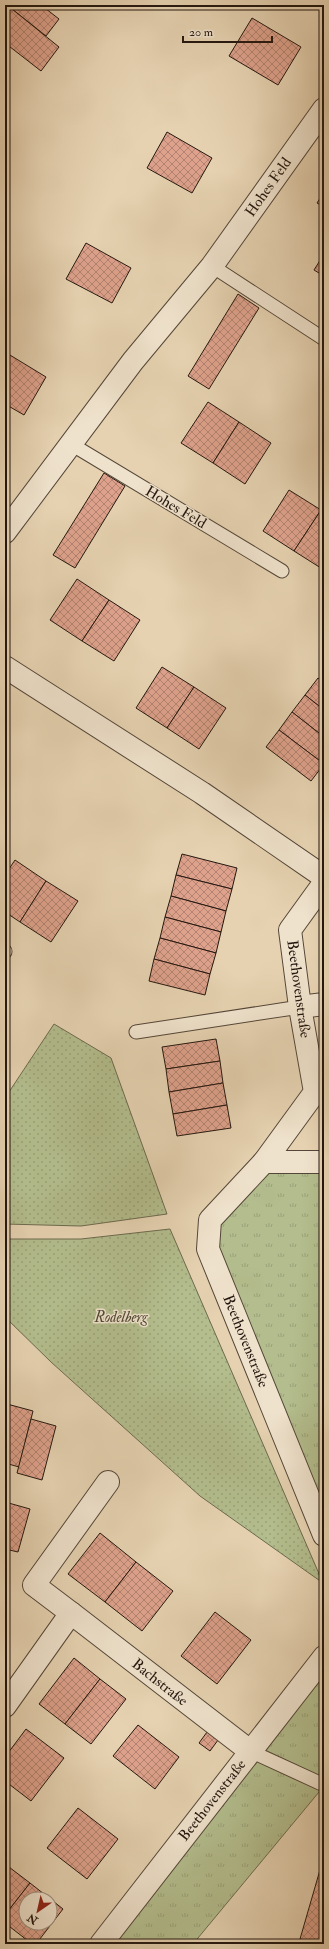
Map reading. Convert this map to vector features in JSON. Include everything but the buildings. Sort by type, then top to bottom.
[{"type":"street","name":"Hohes Feld","points":[[5,532],[133,361],[212,266],[324,108]]},
{"type":"street","points":[[5,667],[202,793],[324,877]]},
{"type":"street","name":"Beethovenstraße","points":[[324,882],[290,930],[300,1007],[315,1092],[264,1162],[210,1220],[208,1249],[324,1535]]},
{"type":"street","points":[[300,1007],[324,1004]]},
{"type":"street","points":[[264,1162],[324,1162]]},
{"type":"street","name":"Bachstraße","points":[[108,1482],[34,1585],[250,1751]]},
{"type":"street","points":[[5,1706],[71,1613]]},
{"type":"street","name":"Beethovenstraße","points":[[101,1944],[324,1657]]},
{"type":"lane","points":[[212,266],[324,339]]},
{"type":"lane","name":"Hohes Feld","points":[[70,444],[282,571]]},
{"type":"lane","points":[[136,1032],[300,1007]]},
{"type":"lane","points":[[250,1751],[324,1786]]},
{"type":"green space","points":[[54,1024],[111,1058],[167,1214],[81,1226],[5,1224],[5,1098]]},
{"type":"green space","points":[[264,1162],[324,1162],[324,1535],[208,1249],[210,1220]]},
{"type":"green space","name":"Rodelberg","points":[[170,1229],[323,1583],[200,1496],[51,1362],[5,1317],[5,1239],[81,1239]]},
{"type":"green space","points":[[324,1658],[324,1786],[193,1944],[105,1944]]}]
